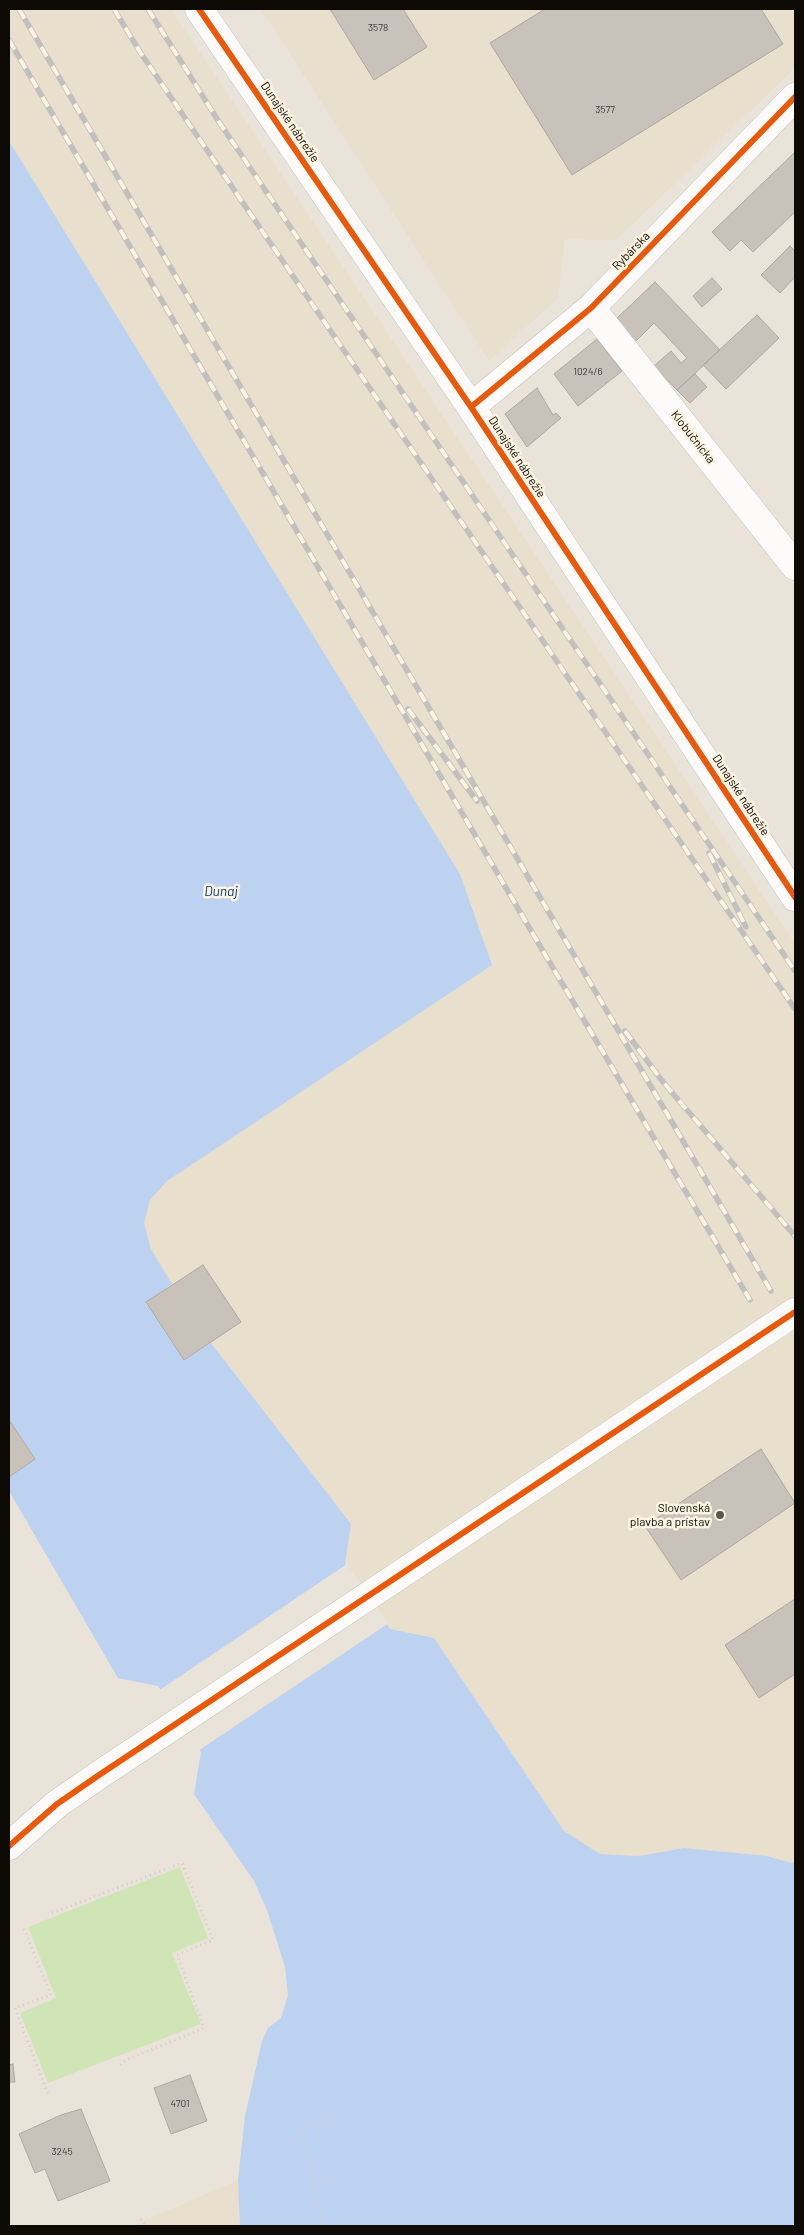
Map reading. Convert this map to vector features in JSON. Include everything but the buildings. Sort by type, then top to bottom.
[{"type":"street","name":"Dunajské nábrežie","points":[[199,9],[471,407],[795,897]]},
{"type":"street","name":"Rybárska","points":[[471,407],[591,308],[795,97]]},
{"type":"street","name":"Klobučnícka","points":[[591,308],[795,566]]},
{"type":"street","points":[[9,1846],[57,1804],[99,1774],[795,1312]]},
{"type":"path","points":[[52,1913],[182,1863],[213,1940],[177,1955],[204,2028],[126,2060],[118,2068]]},
{"type":"path","points":[[24,1929],[51,1994],[15,2008],[48,2094]]},
{"type":"path","points":[[323,2226],[312,2183],[302,2129],[331,2120]]},
{"type":"path","points":[[312,2183],[344,2178]]},
{"type":"path","points":[[141,2219],[147,2226]]},
{"type":"shaded area","points":[[9,9],[171,9],[795,944],[795,1864],[767,1856],[684,1848],[639,1856],[600,1854],[564,1831],[434,1639],[390,1629],[344,1564],[351,1524],[211,1343],[184,1360],[146,1302],[172,1284],[151,1249],[144,1223],[150,1200],[167,1181],[492,965],[460,874],[9,141]]},
{"type":"shaded area","points":[[261,9],[795,9],[795,68],[616,240],[565,239],[558,298],[489,361]]},
{"type":"shaded area","points":[[238,2180],[240,2226],[133,2226]]},
{"type":"green space","points":[[180,1867],[208,1938],[172,1953],[201,2024],[48,2083],[20,2013],[56,1998],[28,1927]]},
{"type":"water","name":"Dunaj","points":[[9,141],[460,874],[492,965],[167,1181],[150,1200],[144,1223],[151,1249],[172,1284],[146,1303],[184,1360],[211,1343],[351,1524],[345,1564],[390,1629],[434,1638],[564,1831],[600,1854],[639,1856],[684,1848],[767,1856],[795,1864],[795,2226],[240,2226],[238,2180],[245,2116],[262,2041],[268,2028],[281,2018],[288,1995],[285,1967],[267,1910],[254,1881],[194,1794],[201,1752],[158,1686],[118,1678],[9,1491],[9,1477],[35,1459],[9,1420]]},
{"type":"pier","points":[[347,1564],[389,1623],[198,1751],[158,1691]]},
{"type":"railway","points":[[19,9],[771,1291]]},
{"type":"railway","points":[[114,9],[140,52],[795,1009]]},
{"type":"railway","points":[[148,9],[219,122],[795,971]]},
{"type":"railway","points":[[9,40],[540,946],[750,1300]]},
{"type":"railway","points":[[408,709],[477,801]]},
{"type":"railway","points":[[709,853],[746,927]]},
{"type":"railway","points":[[625,1031],[663,1082],[795,1236]]},
{"type":"cycle path","points":[[199,9],[471,407],[795,897]]},
{"type":"cycle path","points":[[471,407],[591,308],[795,97]]},
{"type":"cycle path","points":[[9,1846],[57,1804],[99,1775],[795,1312]]},
{"type":"place","name":"Slovenská plavba a prístav","points":[[720,1515]]}]
